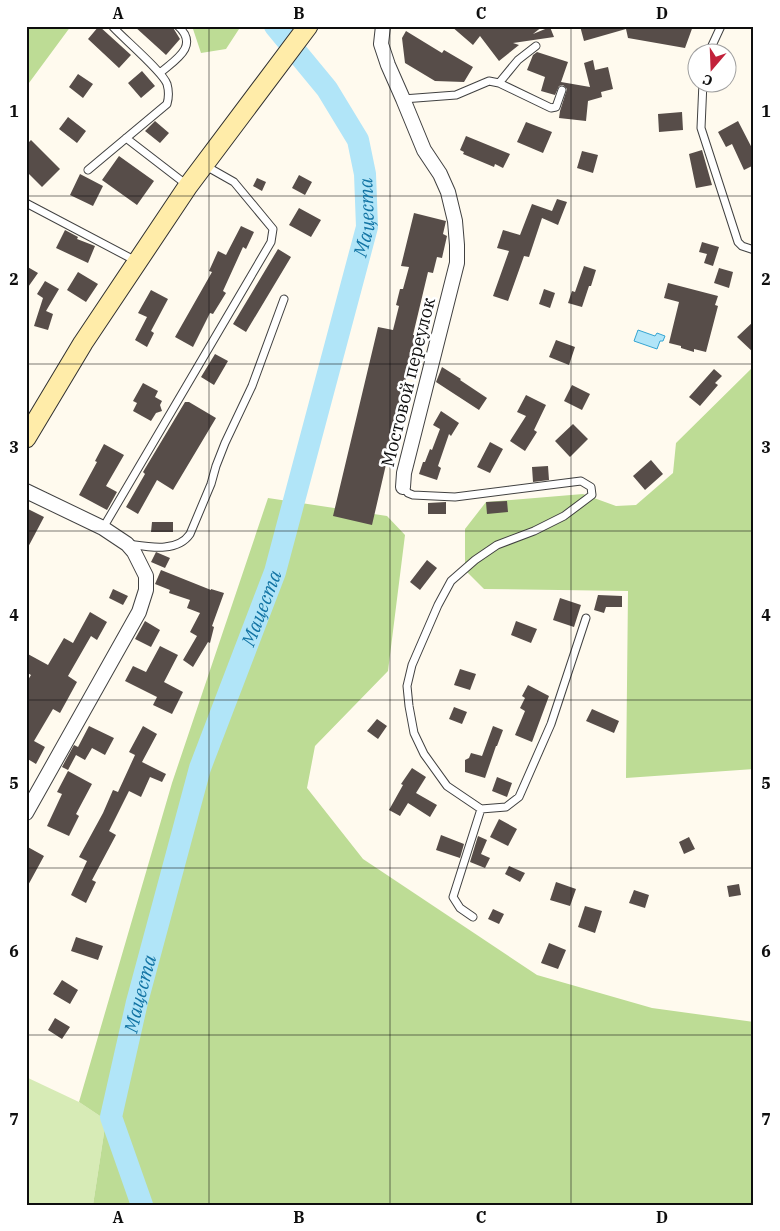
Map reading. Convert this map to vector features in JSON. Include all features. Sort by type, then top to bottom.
[{"type":"street","points":[[26,437],[83,343],[188,186],[308,26]]},
{"type":"street","name":"Мостовой переулок","points":[[384,26],[381,44],[424,150],[440,174],[448,192],[457,246],[457,263],[404,473],[403,488]]},
{"type":"street","points":[[26,491],[104,528],[127,544],[134,552],[146,576],[146,590],[139,612],[26,813]]},
{"type":"lane","points":[[160,73],[185,49],[188,39],[178,26]]},
{"type":"lane","points":[[714,42],[721,26]]},
{"type":"lane","points":[[88,170],[167,104],[169,92],[166,82],[160,73],[113,28]]},
{"type":"lane","points":[[498,84],[518,60],[536,46]]},
{"type":"lane","points":[[404,98],[456,95],[490,82],[551,108],[556,107],[562,90]]},
{"type":"lane","points":[[703,92],[701,128],[738,242],[742,246],[754,250]]},
{"type":"lane","points":[[126,138],[188,186]]},
{"type":"lane","points":[[104,528],[271,242],[273,230],[234,182],[204,165]]},
{"type":"lane","points":[[26,203],[137,261]]},
{"type":"lane","points":[[127,544],[159,547],[176,546],[186,540],[190,534],[211,484],[225,443],[252,386],[284,299]]},
{"type":"lane","name":"Мостовой переулок","points":[[403,488],[413,495],[455,497],[581,481],[591,487],[592,495],[564,516],[534,531],[497,545],[475,560],[451,581],[438,605],[412,665],[407,686],[409,706],[414,733],[424,754],[447,786],[481,809]]},
{"type":"lane","points":[[473,917],[460,908],[453,897],[481,809],[506,807],[519,797],[551,724],[586,618]]},
{"type":"green space","points":[[26,26],[71,26],[26,87]]},
{"type":"green space","points":[[192,26],[241,26],[226,49],[201,53]]},
{"type":"green space","points":[[754,366],[754,769],[626,778],[628,591],[484,589],[465,570],[465,529],[486,502],[583,494],[616,506],[636,505],[673,473],[676,443]]},
{"type":"green space","points":[[268,498],[387,516],[405,535],[388,671],[315,746],[307,788],[363,859],[537,975],[652,1008],[754,1022],[754,1205],[93,1205],[106,1120],[79,1102],[172,783]]},
{"type":"green space","points":[[26,1077],[79,1102],[106,1120],[93,1205],[26,1205]]},
{"type":"water","points":[[638,330],[655,336],[657,333],[665,336],[663,341],[660,341],[657,349],[634,341]]},
{"type":"building","points":[[99,26],[131,55],[119,68],[88,39]]},
{"type":"building","points":[[134,26],[172,26],[180,39],[166,55]]},
{"type":"building","points":[[451,26],[543,26],[533,34],[550,27],[554,37],[513,43],[519,45],[499,61],[480,36],[473,45]]},
{"type":"building","points":[[580,26],[693,26],[685,48],[628,38],[626,29],[584,41]]},
{"type":"building","points":[[406,31],[442,53],[444,50],[473,67],[464,82],[435,81],[405,63],[402,38]]},
{"type":"building","points":[[537,52],[568,62],[561,82],[590,87],[584,63],[593,60],[595,70],[608,67],[613,89],[601,92],[602,97],[588,101],[586,121],[559,118],[567,89],[563,85],[559,86],[555,95],[541,91],[545,77],[527,70],[533,55]]},
{"type":"building","points":[[142,71],[155,86],[141,98],[128,83]]},
{"type":"building","points":[[78,74],[93,84],[83,98],[69,87]]},
{"type":"building","points":[[682,112],[683,130],[659,132],[658,114]]},
{"type":"building","points":[[68,117],[86,131],[77,143],[59,129]]},
{"type":"building","points":[[155,121],[169,133],[160,143],[145,131]]},
{"type":"building","points":[[738,121],[754,152],[754,165],[744,170],[732,144],[726,147],[718,132]]},
{"type":"building","points":[[526,122],[552,132],[543,153],[517,142]]},
{"type":"building","points":[[466,136],[510,154],[503,168],[495,164],[494,167],[463,154],[464,152],[460,150]]},
{"type":"building","points":[[31,140],[60,169],[42,187],[26,171],[26,145]]},
{"type":"building","points":[[702,150],[712,185],[696,188],[689,154]]},
{"type":"building","points":[[582,151],[598,155],[593,173],[577,168]]},
{"type":"building","points":[[119,156],[154,181],[137,205],[102,180]]},
{"type":"building","points":[[80,174],[103,186],[93,206],[70,195]]},
{"type":"building","points":[[299,175],[312,182],[305,195],[292,188]]},
{"type":"building","points":[[257,178],[266,182],[262,191],[253,186]]},
{"type":"building","points":[[557,199],[567,202],[558,225],[542,218],[529,257],[524,256],[508,301],[493,296],[509,251],[497,248],[503,230],[520,235],[532,204],[552,211]]},
{"type":"building","points":[[299,208],[321,220],[311,237],[289,225]]},
{"type":"building","points":[[414,213],[446,221],[443,234],[447,236],[442,258],[437,257],[433,273],[428,272],[413,335],[416,335],[372,525],[333,516],[378,327],[393,330],[399,306],[396,305],[400,289],[403,289],[409,267],[401,266]]},
{"type":"building","points":[[241,226],[254,232],[246,249],[243,247],[223,291],[226,293],[213,314],[210,313],[193,347],[175,337],[212,272],[209,271],[218,251],[226,255]]},
{"type":"building","points":[[65,230],[78,237],[77,239],[95,246],[88,263],[56,248]]},
{"type":"building","points":[[702,242],[719,247],[713,266],[704,263],[707,254],[699,252]]},
{"type":"building","points":[[278,249],[291,257],[246,332],[233,324]]},
{"type":"building","points":[[26,266],[38,273],[26,290]]},
{"type":"building","points":[[584,266],[596,270],[582,307],[568,303],[572,291],[575,292]]},
{"type":"building","points":[[719,268],[733,272],[729,288],[714,283]]},
{"type":"building","points":[[78,272],[98,284],[86,302],[67,290]]},
{"type":"building","points":[[45,281],[59,289],[46,311],[53,314],[48,330],[34,326],[43,298],[37,294]]},
{"type":"building","points":[[668,283],[718,296],[715,305],[718,306],[706,352],[694,349],[694,352],[669,343],[679,302],[664,298]]},
{"type":"building","points":[[544,289],[555,293],[550,308],[539,304]]},
{"type":"building","points":[[151,290],[168,299],[151,331],[154,333],[147,347],[135,340],[147,317],[138,313]]},
{"type":"building","points":[[754,321],[754,353],[737,337]]},
{"type":"building","points":[[556,340],[575,347],[569,365],[549,357]]},
{"type":"building","points":[[215,354],[228,361],[214,385],[201,377]]},
{"type":"building","points":[[442,367],[487,398],[479,410],[436,382]]},
{"type":"building","points":[[714,369],[722,376],[715,383],[718,385],[700,406],[689,397]]},
{"type":"building","points":[[143,383],[158,391],[155,397],[162,401],[160,405],[162,411],[156,413],[151,421],[133,411],[137,403],[133,401]]},
{"type":"building","points":[[572,385],[590,394],[582,410],[564,401]]},
{"type":"building","points":[[526,395],[546,405],[534,430],[537,432],[525,451],[510,441],[526,416],[517,412]]},
{"type":"building","points":[[185,402],[189,402],[216,418],[173,490],[157,480],[138,514],[126,507],[145,474],[143,472]]},
{"type":"building","points":[[441,411],[459,423],[451,436],[449,434],[438,466],[441,468],[437,480],[419,474],[430,449],[432,450],[440,429],[433,425]]},
{"type":"building","points":[[573,424],[588,439],[570,457],[555,441]]},
{"type":"building","points":[[490,442],[503,449],[490,473],[477,467]]},
{"type":"building","points":[[104,444],[124,455],[106,486],[117,492],[107,510],[79,495],[97,462],[95,461]]},
{"type":"building","points":[[651,460],[663,474],[645,490],[633,476]]},
{"type":"building","points":[[548,466],[549,480],[533,482],[532,467]]},
{"type":"building","points":[[507,501],[508,512],[487,514],[486,502]]},
{"type":"building","points":[[446,502],[446,514],[428,514],[428,503]]},
{"type":"building","points":[[26,508],[44,517],[26,551]]},
{"type":"building","points":[[152,522],[173,522],[173,532],[151,532]]},
{"type":"building","points":[[156,552],[170,558],[165,568],[151,562]]},
{"type":"building","points":[[427,560],[437,568],[420,590],[410,582]]},
{"type":"building","points":[[161,570],[211,590],[224,593],[212,626],[214,627],[210,643],[208,642],[193,667],[183,660],[197,636],[190,632],[200,613],[187,608],[190,600],[169,593],[170,590],[155,584]]},
{"type":"building","points":[[113,589],[128,596],[123,605],[109,598]]},
{"type":"building","points":[[598,595],[622,596],[622,607],[606,607],[604,613],[594,610]]},
{"type":"building","points":[[560,598],[581,605],[574,627],[553,620]]},
{"type":"building","points":[[90,612],[107,622],[97,640],[91,636],[68,676],[77,682],[60,713],[53,709],[34,741],[45,747],[36,764],[26,758],[26,683],[31,675],[26,672],[26,653],[48,665],[64,638],[73,643]]},
{"type":"building","points":[[145,621],[160,630],[151,647],[135,639]]},
{"type":"building","points":[[516,621],[537,629],[531,643],[511,635]]},
{"type":"building","points":[[160,646],[178,655],[164,682],[183,692],[172,714],[153,705],[157,697],[125,681],[133,666],[146,672]]},
{"type":"building","points":[[460,669],[476,674],[470,690],[454,685]]},
{"type":"building","points":[[528,685],[549,696],[532,742],[515,735],[525,711],[520,708],[525,698],[522,696]]},
{"type":"building","points":[[454,707],[467,712],[462,724],[449,719]]},
{"type":"building","points":[[592,709],[619,721],[614,733],[586,721]]},
{"type":"building","points":[[377,719],[387,726],[378,739],[367,731]]},
{"type":"building","points":[[89,726],[114,738],[105,755],[92,748],[85,760],[76,755],[68,770],[62,767],[74,745],[78,747]]},
{"type":"building","points":[[143,726],[157,734],[142,762],[166,774],[162,782],[150,777],[141,797],[129,791],[109,831],[116,835],[92,880],[96,882],[86,903],[71,895],[87,861],[79,857],[113,790],[118,792],[135,755],[129,752]]},
{"type":"building","points":[[493,726],[503,730],[485,778],[465,772],[465,760],[469,758],[471,753],[482,756]]},
{"type":"building","points":[[412,768],[426,777],[416,793],[437,805],[430,817],[408,803],[400,816],[389,810],[403,785],[401,784]]},
{"type":"building","points":[[68,771],[92,784],[76,814],[79,816],[69,836],[47,826],[62,794],[57,792]]},
{"type":"building","points":[[497,777],[512,783],[507,797],[492,791]]},
{"type":"building","points":[[499,819],[517,829],[508,846],[490,837]]},
{"type":"building","points":[[441,835],[464,844],[460,858],[436,850]]},
{"type":"building","points":[[478,836],[487,840],[481,854],[490,858],[485,868],[470,862]]},
{"type":"building","points":[[689,837],[695,849],[684,854],[679,842]]},
{"type":"building","points":[[26,846],[44,856],[26,889]]},
{"type":"building","points":[[509,866],[525,873],[520,882],[505,874]]},
{"type":"building","points":[[556,882],[576,889],[570,906],[550,900]]},
{"type":"building","points":[[739,884],[741,895],[729,897],[727,886]]},
{"type":"building","points":[[634,890],[649,895],[645,908],[629,903]]},
{"type":"building","points":[[585,906],[602,911],[595,933],[578,927]]},
{"type":"building","points":[[493,909],[504,914],[499,924],[488,919]]},
{"type":"building","points":[[76,937],[103,946],[98,960],[71,951]]},
{"type":"building","points":[[549,943],[566,950],[558,969],[541,963]]},
{"type":"building","points":[[62,980],[78,990],[70,1004],[53,994]]},
{"type":"building","points":[[55,1018],[70,1027],[62,1039],[48,1030]]},
{"type":"waterway","name":"Мацеста","points":[[142,1205],[111,1117],[137,1002],[200,768],[275,572],[367,227],[365,174],[358,140],[327,89],[275,26]]}]
